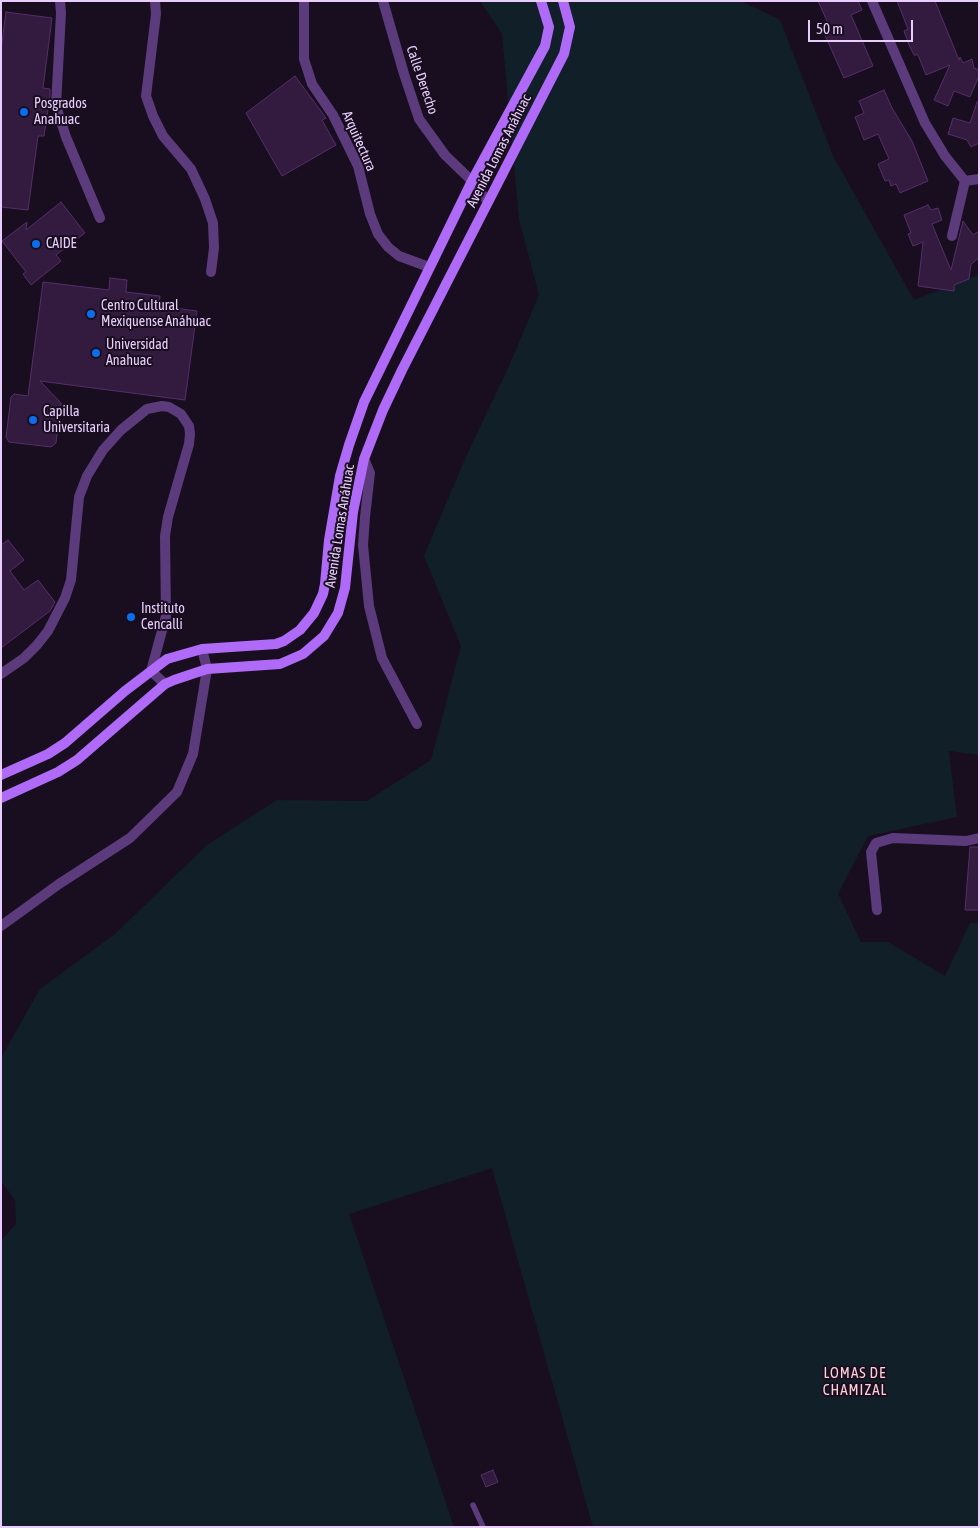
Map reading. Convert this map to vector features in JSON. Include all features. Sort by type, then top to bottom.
[{"type":"main road","name":"Avenida Lomas Anáhuac","points":[[1,775],[48,754],[64,743],[125,691],[167,659],[202,649],[276,644],[300,630],[314,613],[323,594],[325,584],[334,508],[349,445],[364,402],[472,181],[545,46],[549,27],[541,1]]},
{"type":"main road","name":"Avenida Lomas Anáhuac","points":[[1,798],[58,772],[77,760],[165,684],[184,675],[207,669],[280,664],[293,660],[303,654],[324,636],[338,613],[344,594],[353,512],[364,459],[383,410],[402,370],[564,54],[570,27],[563,1]]},
{"type":"main road","points":[[570,27],[571,1]]},
{"type":"street","points":[[60,1],[56,106],[66,136],[100,218]]},
{"type":"street","points":[[155,1],[156,14],[146,96],[152,116],[163,136],[191,169],[205,199],[213,223],[214,248],[211,272]]},
{"type":"street","name":"Arquitectura","points":[[304,1],[304,59],[312,84],[332,115],[358,166],[370,214],[378,234],[388,247],[399,256],[429,267]]},
{"type":"street","name":"Calle Derecho","points":[[383,1],[419,119],[445,155],[472,181],[488,202]]},
{"type":"street","points":[[872,1],[925,124],[945,156],[965,181]]},
{"type":"street","points":[[965,181],[979,179]]},
{"type":"street","points":[[952,236],[965,181]]},
{"type":"street","points":[[1,674],[24,658],[37,645],[48,630],[65,598],[71,580],[79,497],[87,476],[103,450],[121,430],[148,409],[162,406],[169,407],[181,414],[189,426],[190,434],[189,444],[168,517],[165,536],[166,616],[151,671],[165,684]]},
{"type":"street","points":[[364,459],[370,473],[364,517],[363,545],[369,606],[382,658],[417,724]]},
{"type":"street","points":[[1,926],[59,884],[130,838],[177,792],[193,754],[207,669],[202,649]]},
{"type":"street","points":[[877,910],[871,852],[876,844],[893,838],[966,841],[979,838]]},
{"type":"lane","points":[[474,1505],[483,1527]]},
{"type":"shaded area","points":[[480,1],[741,1],[780,20],[833,156],[914,300],[979,275],[979,755],[949,751],[957,817],[868,836],[838,894],[861,942],[888,942],[945,976],[970,923],[979,923],[979,1527],[593,1527],[492,1168],[349,1214],[454,1527],[1,1527],[1,1241],[16,1224],[15,1200],[1,1181],[1,1058],[40,989],[115,934],[207,845],[277,800],[367,801],[431,760],[461,646],[424,556],[464,461],[509,366],[539,295],[519,219],[502,34]]},
{"type":"building","points":[[818,1],[858,1],[862,10],[851,15],[873,66],[844,78],[824,33],[831,30]]},
{"type":"building","points":[[897,1],[935,1],[959,60],[960,57],[963,63],[972,59],[974,68],[979,70],[979,76],[970,97],[954,91],[948,106],[934,100],[950,65],[926,75],[918,55],[914,55],[909,45],[904,31],[908,29]]},
{"type":"building","name":"Posgrados Anahuac","points":[[6,12],[52,18],[43,88],[50,89],[50,96],[44,136],[38,136],[28,210],[1,207],[1,50]]},
{"type":"building","points":[[295,76],[326,118],[322,120],[336,145],[282,176],[246,113]]},
{"type":"building","points":[[884,90],[892,108],[912,141],[928,181],[900,193],[896,184],[891,186],[889,180],[885,181],[878,164],[889,159],[878,134],[864,140],[855,117],[864,113],[859,101]]},
{"type":"building","points":[[977,102],[979,102],[979,143],[971,147],[967,140],[948,134],[953,118],[970,123]]},
{"type":"building","name":"CAIDE","points":[[61,202],[85,233],[56,255],[61,261],[31,285],[23,274],[26,272],[2,241],[27,222],[26,230]]},
{"type":"building","points":[[928,205],[931,210],[938,208],[942,220],[932,224],[951,270],[963,221],[973,235],[979,231],[979,258],[971,264],[969,279],[954,285],[954,291],[918,286],[923,242],[913,246],[908,234],[911,233],[904,215]]},
{"type":"building","points":[[110,278],[127,280],[126,292],[160,296],[159,306],[197,311],[185,400],[40,381],[61,403],[56,443],[51,447],[9,442],[6,437],[11,397],[14,394],[28,396],[43,282],[109,290]]},
{"type":"building","points":[[8,540],[24,560],[10,571],[24,590],[38,580],[55,602],[50,611],[1,648],[1,545]]},
{"type":"building","points":[[970,847],[979,847],[979,910],[965,910]]},
{"type":"building","points":[[493,1470],[498,1482],[486,1487],[481,1475]]},
{"type":"place","name":"Posgrados Anahuac","points":[[24,112]]},
{"type":"place","name":"CAIDE","points":[[36,244]]},
{"type":"place","name":"Centro Cultural Mexiquense Anáhuac","points":[[91,314]]},
{"type":"place","name":"Universidad Anahuac","points":[[96,353]]},
{"type":"place","name":"Capilla Universitaria","points":[[33,420]]},
{"type":"place","name":"Instituto Cencalli","points":[[131,617]]},
{"type":"district","name":"LOMAS DE CHAMIZAL","points":[[855,1382]]}]
